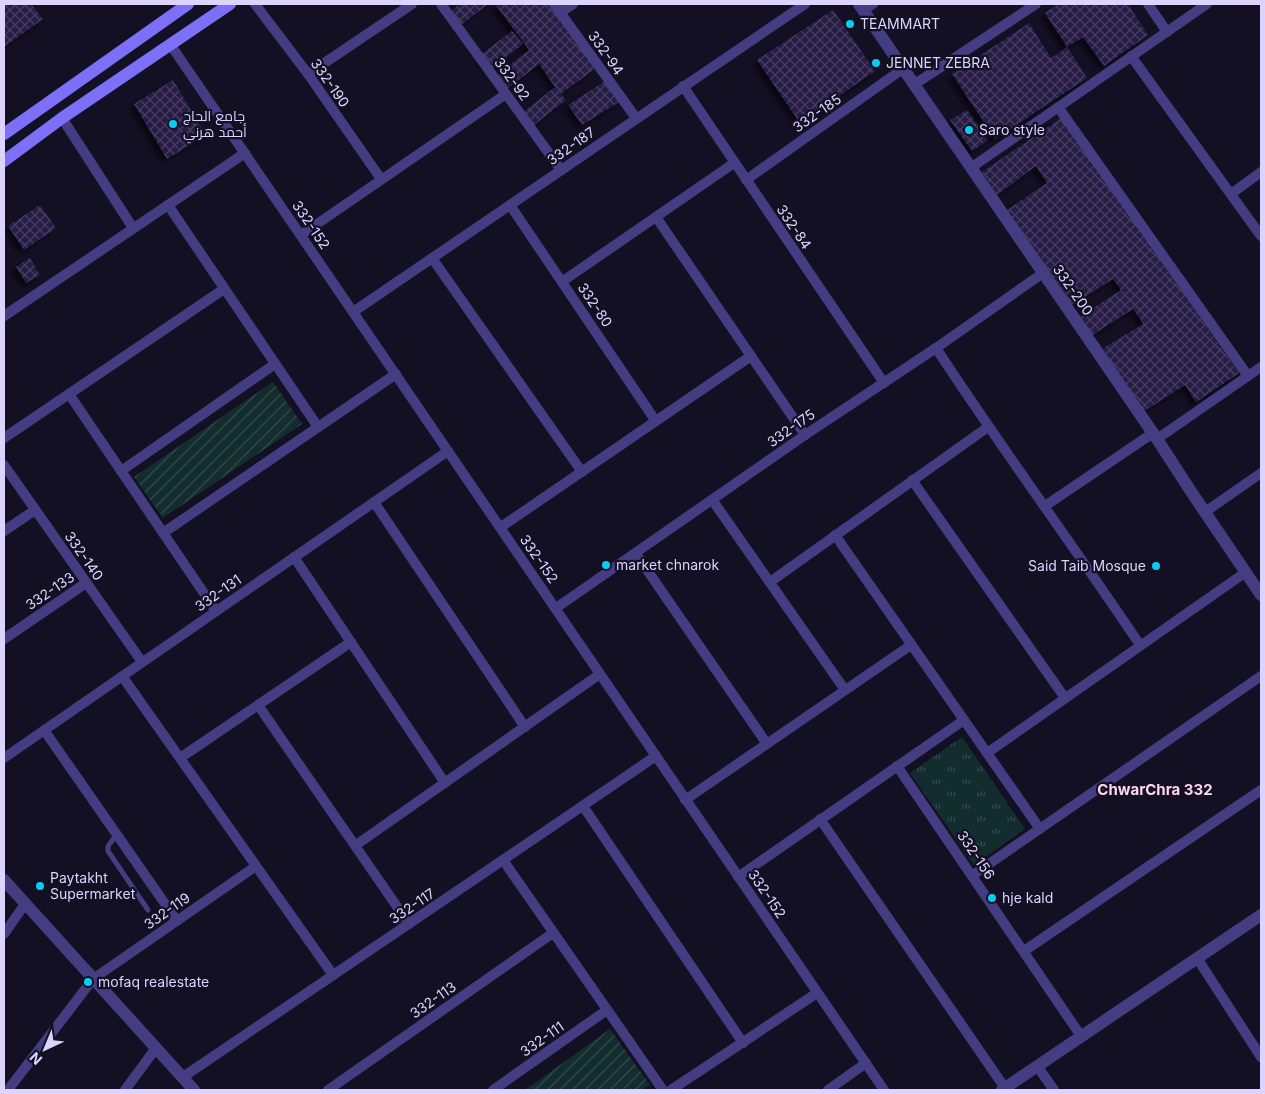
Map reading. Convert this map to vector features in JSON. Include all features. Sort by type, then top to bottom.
[{"type":"main road","points":[[4,134],[100,64],[188,4]]},
{"type":"main road","points":[[4,161],[62,118],[230,4]]},
{"type":"street","name":"332-190","points":[[256,4],[308,74],[381,179]]},
{"type":"street","points":[[308,74],[412,4]]},
{"type":"street","name":"332-92","points":[[441,4],[561,170]]},
{"type":"street","points":[[558,8],[573,4]]},
{"type":"street","name":"332-187","points":[[353,312],[804,4]]},
{"type":"street","points":[[915,84],[1036,4]]},
{"type":"street","points":[[1148,4],[1167,32]]},
{"type":"street","points":[[972,167],[1207,4]]},
{"type":"street","name":"332-200","points":[[865,6],[904,68],[1261,595]]},
{"type":"street","name":"332-94","points":[[558,8],[636,118]]},
{"type":"street","name":"332-152","points":[[170,44],[884,1090]]},
{"type":"street","points":[[1131,56],[1261,236]]},
{"type":"street","name":"332-185","points":[[746,180],[904,68]]},
{"type":"street","name":"332-84","points":[[683,86],[884,383]]},
{"type":"street","points":[[301,235],[506,94]]},
{"type":"street","points":[[1058,107],[1248,376]]},
{"type":"street","points":[[62,118],[134,228]]},
{"type":"street","points":[[4,316],[246,153]]},
{"type":"street","points":[[563,281],[734,163]]},
{"type":"street","points":[[1231,194],[1261,172]]},
{"type":"street","points":[[168,205],[318,427]]},
{"type":"street","name":"332-80","points":[[510,206],[563,281],[655,420]]},
{"type":"street","points":[[656,217],[805,435]]},
{"type":"street","points":[[432,258],[582,472]]},
{"type":"street","name":"332-175","points":[[556,608],[1043,273]]},
{"type":"street","points":[[4,438],[224,289]]},
{"type":"street","points":[[936,348],[988,427],[1140,645]]},
{"type":"street","points":[[501,527],[751,356]]},
{"type":"street","points":[[121,471],[275,364]]},
{"type":"street","points":[[1044,506],[1261,367]]},
{"type":"street","points":[[163,533],[396,374]]},
{"type":"street","points":[[69,394],[216,611]]},
{"type":"street","points":[[770,582],[988,427]]},
{"type":"street","name":"332-131","points":[[4,758],[448,451]]},
{"type":"street","name":"332-140","points":[[4,465],[142,662]]},
{"type":"street","points":[[1204,512],[1261,473]]},
{"type":"street","points":[[912,480],[1065,698]]},
{"type":"street","points":[[713,500],[845,690]]},
{"type":"street","points":[[374,502],[524,727]]},
{"type":"street","points":[[4,532],[35,510]]},
{"type":"street","points":[[835,535],[1040,829]]},
{"type":"street","points":[[636,554],[767,744]]},
{"type":"street","points":[[294,557],[444,782]]},
{"type":"street","points":[[987,753],[1246,572]]},
{"type":"street","name":"332-133","points":[[4,640],[86,583]]},
{"type":"street","points":[[180,758],[351,642]]},
{"type":"street","points":[[685,800],[911,645]]},
{"type":"street","points":[[356,845],[600,674]]},
{"type":"street","points":[[122,676],[333,975]]},
{"type":"street","points":[[973,875],[1261,676]]},
{"type":"street","points":[[258,705],[409,924]]},
{"type":"street","points":[[738,877],[964,720]]},
{"type":"street","points":[[44,730],[177,921]]},
{"type":"street","name":"332-117","points":[[183,1078],[656,756]]},
{"type":"street","name":"332-156","points":[[897,766],[1081,1036]]},
{"type":"street","points":[[1024,951],[1261,790]]},
{"type":"street","points":[[583,806],[743,1043]]},
{"type":"street","points":[[820,819],[1004,1089],[1261,915]]},
{"type":"street","points":[[503,860],[663,1090]]},
{"type":"street","name":"332-119","points":[[8,1090],[93,978],[256,866]]},
{"type":"street","points":[[4,880],[194,1090]]},
{"type":"street","points":[[4,934],[26,904]]},
{"type":"street","name":"332-113","points":[[328,1090],[553,933]]},
{"type":"street","points":[[1197,958],[1261,1057]]},
{"type":"street","points":[[671,1090],[817,993]]},
{"type":"street","name":"332-111","points":[[494,1090],[607,1010]]},
{"type":"street","points":[[125,1090],[156,1048]]},
{"type":"street","points":[[828,1090],[866,1063]]},
{"type":"street","points":[[1037,1066],[1054,1090]]},
{"type":"lane","points":[[117,834],[108,846],[108,851],[148,910]]},
{"type":"green space","points":[[273,382],[302,424],[163,518],[134,477]]},
{"type":"green space","points":[[962,737],[1025,829],[974,865],[910,773]]},
{"type":"green space","points":[[610,1029],[650,1085],[642,1090],[525,1090]]},
{"type":"building","points":[[4,4],[31,4],[43,19],[4,47]]},
{"type":"building","points":[[460,4],[488,4],[460,26],[449,12]]},
{"type":"building","points":[[495,4],[550,4],[596,68],[561,94],[566,100],[533,126],[522,113],[555,87],[539,64],[506,90],[496,76],[529,50]]},
{"type":"building","points":[[1058,4],[1128,4],[1148,35],[1104,66],[1083,37],[1067,47],[1045,13]]},
{"type":"building","points":[[833,10],[875,71],[800,123],[757,60]]},
{"type":"building","points":[[1029,23],[1051,58],[1067,47],[1087,78],[995,139],[952,74]]},
{"type":"building","points":[[512,31],[523,44],[490,70],[479,56]]},
{"type":"building","points":[[173,80],[206,135],[167,159],[134,104]]},
{"type":"building","points":[[605,81],[619,102],[582,125],[568,105]]},
{"type":"building","name":"Saro style","points":[[967,110],[988,140],[972,151],[950,120]]},
{"type":"building","points":[[1061,118],[1239,373],[1196,402],[1185,385],[1143,412],[1102,349],[1143,324],[1141,320],[1133,309],[1091,336],[1079,317],[1121,290],[1113,279],[1071,306],[1007,210],[1047,183],[1036,166],[997,195],[982,172]]},
{"type":"building","points":[[40,205],[56,228],[24,250],[8,226]]},
{"type":"building","points":[[30,258],[40,275],[26,283],[16,267]]},
{"type":"place","name":"TEAMMART","points":[[850,24]]},
{"type":"place","name":"JENNET ZEBRA","points":[[876,63]]},
{"type":"place","name":"جامع الحاج أحمد هرني","points":[[173,124]]},
{"type":"place","name":"Saro style","points":[[969,130]]},
{"type":"place","name":"market chnarok","points":[[606,565]]},
{"type":"place","name":"Said Taib Mosque","points":[[1156,566]]},
{"type":"place","name":"Paytakht Supermarket","points":[[40,886]]},
{"type":"place","name":"hje kald","points":[[992,898]]},
{"type":"place","name":"mofaq realestate","points":[[88,982]]},
{"type":"district","name":"ChwarChra 332","points":[[1155,790]]}]
